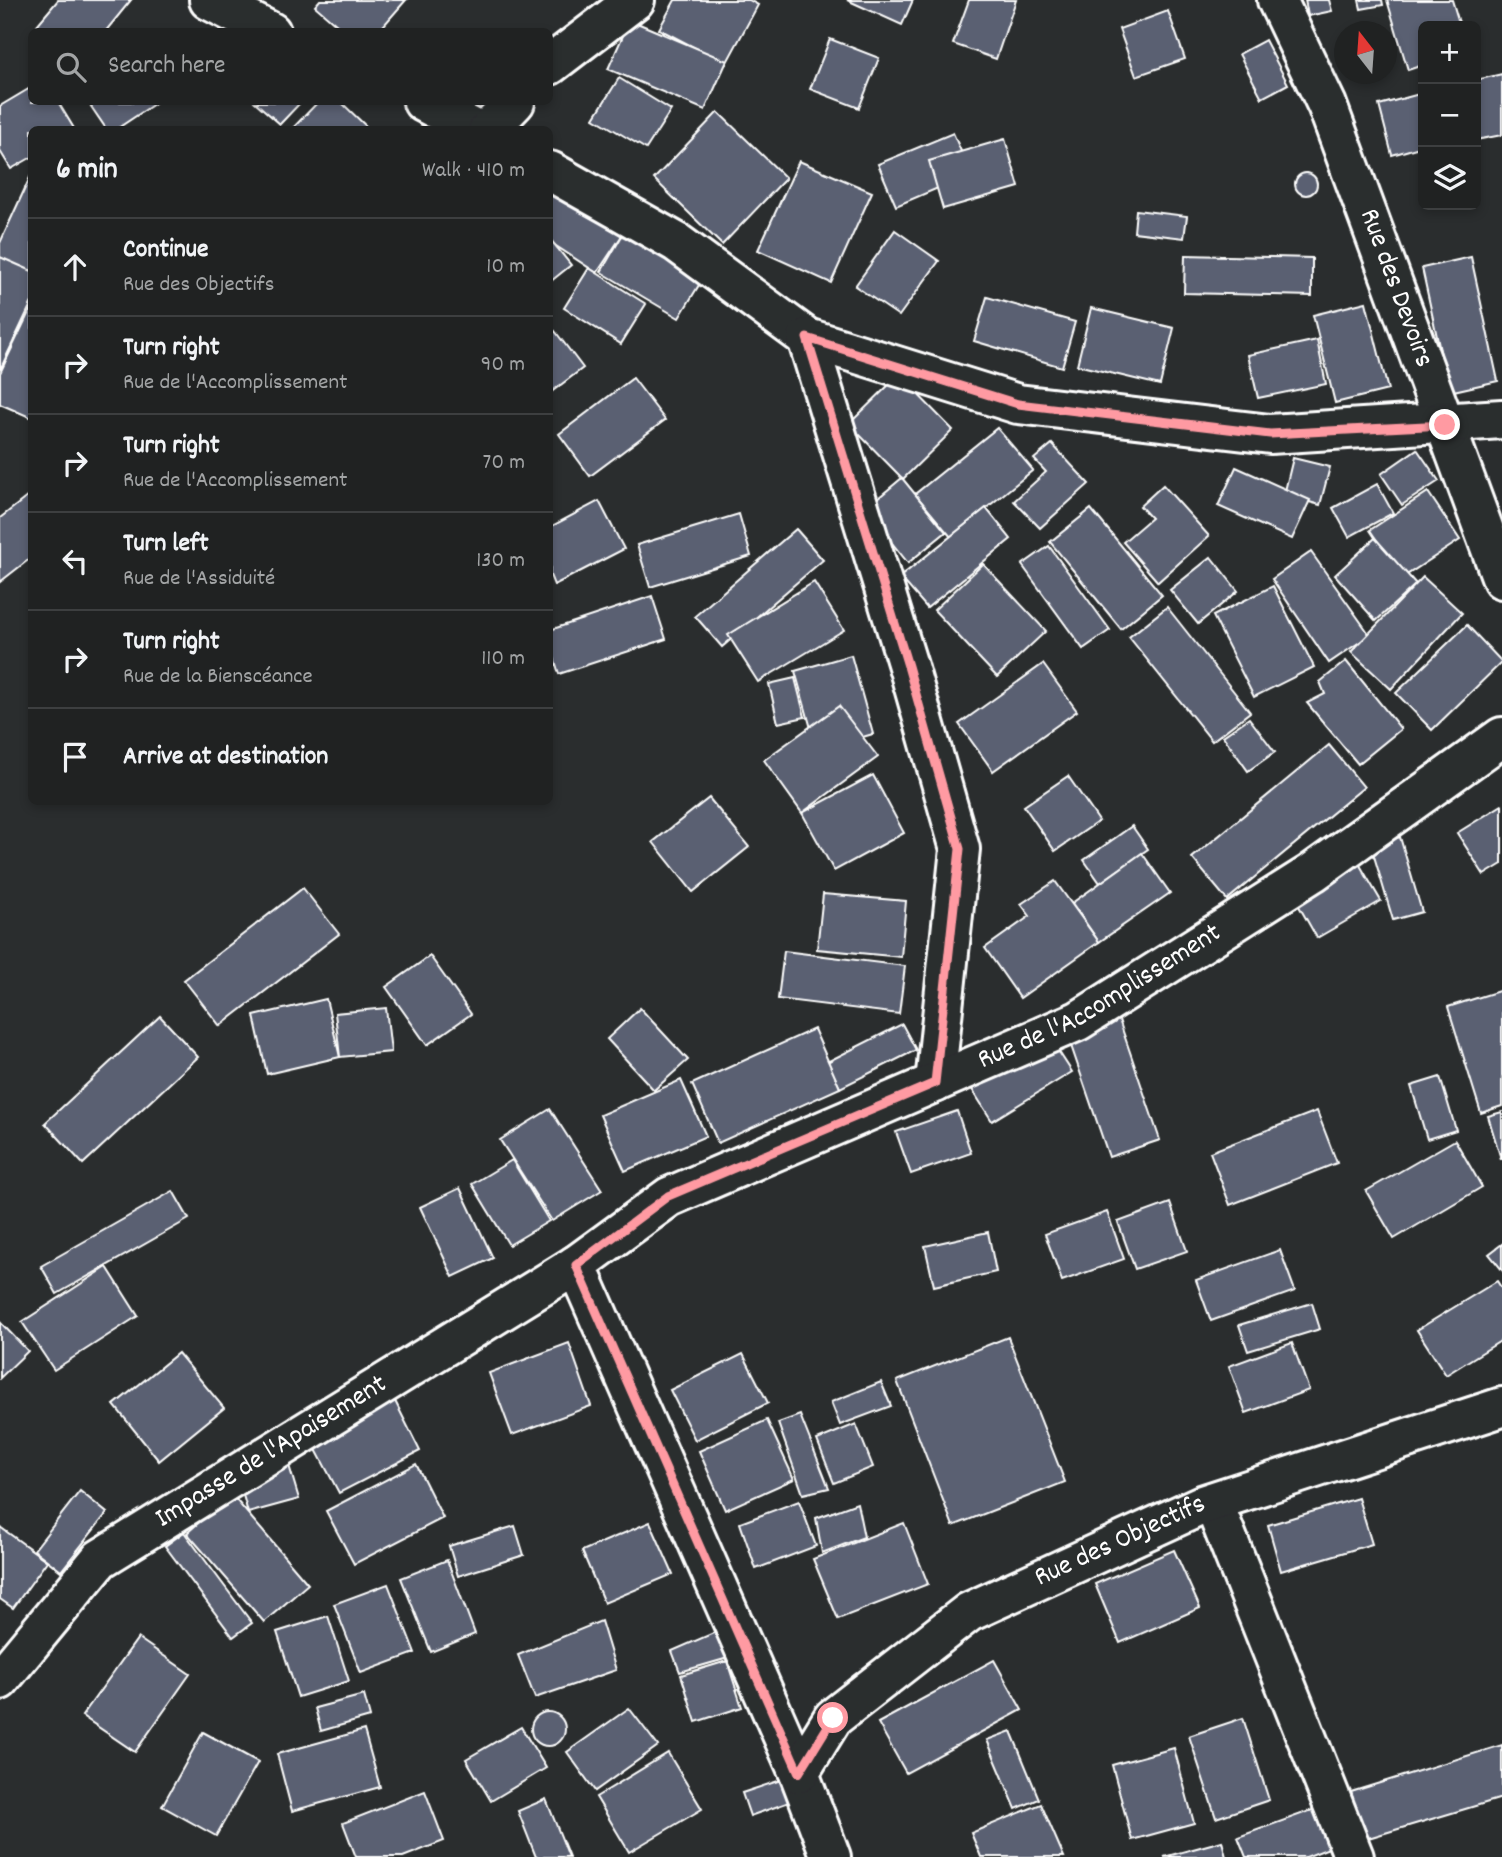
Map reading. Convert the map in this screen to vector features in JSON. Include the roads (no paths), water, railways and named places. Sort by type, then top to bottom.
[{"type":"street","points":[[209,0],[263,28]]},
{"type":"street","points":[[553,63],[635,0]]},
{"type":"street","name":"Rue des Devoirs","points":[[1277,0],[1327,105],[1502,579]]},
{"type":"street","points":[[429,105],[468,126]]},
{"type":"street","points":[[492,126],[512,105]]},
{"type":"street","points":[[553,173],[676,242],[807,338],[1018,404],[1270,434],[1445,425],[1502,419]]},
{"type":"street","points":[[807,338],[908,666],[960,849],[935,1083]]},
{"type":"street","name":"Rue de l'Accomplissement","points":[[576,1265],[668,1196],[1078,1021],[1312,873],[1502,737]]},
{"type":"street","points":[[576,1265],[799,1773],[831,1857]]},
{"type":"street","name":"Impasse de l'Apaisement","points":[[0,1680],[100,1559],[576,1265]]},
{"type":"street","name":"Rue des Objectifs","points":[[799,1773],[833,1718],[969,1612],[1213,1502],[1502,1407]]},
{"type":"street","points":[[1213,1502],[1354,1857]]}]
